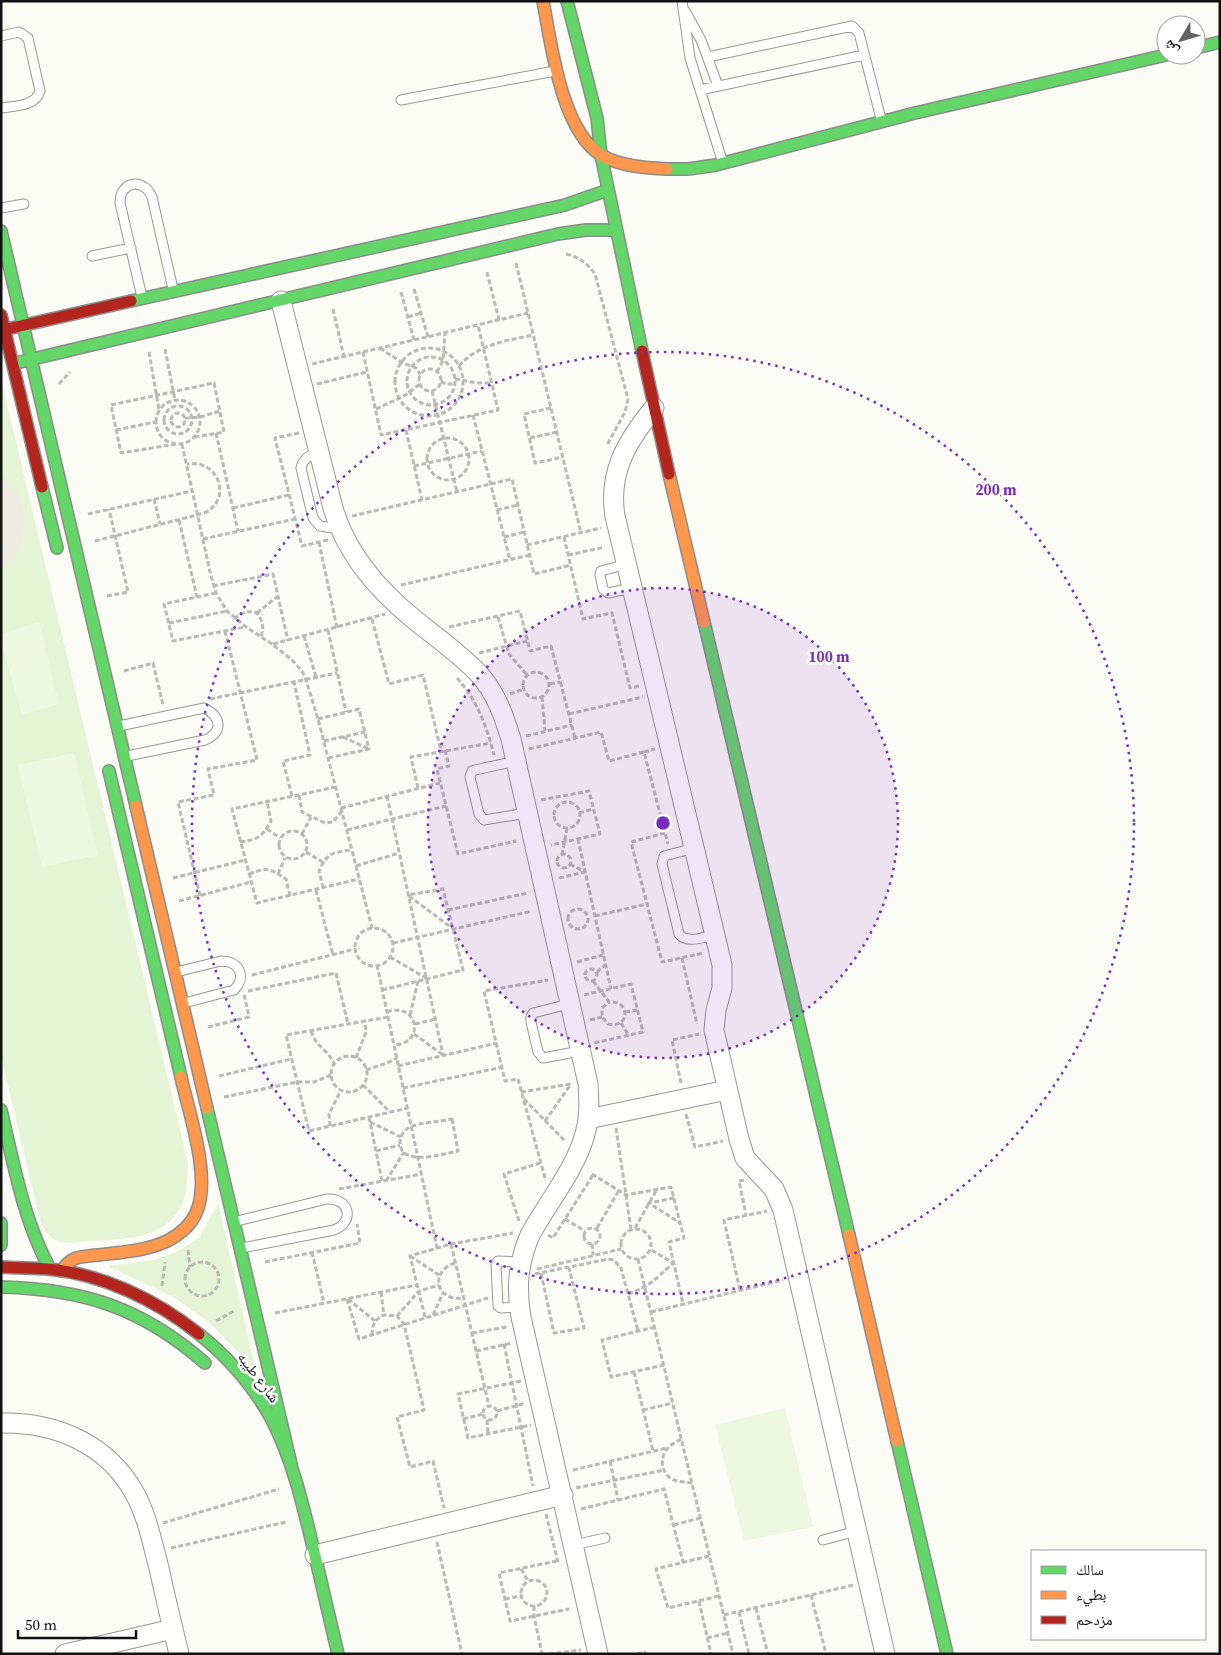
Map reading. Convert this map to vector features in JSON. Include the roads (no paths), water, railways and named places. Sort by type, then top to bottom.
[{"type":"street","points":[[543,1],[568,111],[574,124],[590,146],[601,155],[638,166],[672,170],[690,169],[722,163],[881,121],[1156,57]]},
{"type":"street","points":[[568,1],[582,64],[597,118],[601,155],[654,408],[947,1654]]},
{"type":"street","points":[[1206,46],[1220,42]]},
{"type":"street","points":[[5,330],[565,205],[608,190]]},
{"type":"street","points":[[13,364],[558,234],[586,230],[616,230]]},
{"type":"street","points":[[1,231],[291,1464]]},
{"type":"street","points":[[281,301],[313,454],[358,560],[384,591],[413,619],[458,655],[480,676],[494,695],[525,755],[533,807],[576,1000],[577,1050],[588,1084],[590,1102],[588,1119],[580,1148],[530,1235],[514,1307],[560,1498],[574,1545],[592,1652]]},
{"type":"street","points":[[1,315],[60,561]]},
{"type":"street","points":[[654,408],[631,441],[615,476],[613,504],[722,965],[722,988],[715,1015],[714,1030],[727,1090],[746,1158],[774,1190],[779,1199],[885,1654]]},
{"type":"street","points":[[62,1271],[67,1262],[76,1258],[152,1247],[171,1240],[185,1229],[195,1216],[203,1188],[202,1174],[107,764]]},
{"type":"street","points":[[588,1119],[615,1123],[727,1090]]},
{"type":"street","points":[[1,1110],[28,1222],[38,1247],[50,1269]]},
{"type":"street","points":[[1,1223],[1,1245]]},
{"type":"street","name":"شارع طيبه","points":[[1,1267],[62,1271],[92,1277],[128,1289],[169,1311],[206,1338],[230,1362],[256,1396],[282,1440],[291,1464],[338,1654]]},
{"type":"street","points":[[1,1287],[64,1290],[111,1303],[155,1324],[194,1352],[212,1368]]},
{"type":"street","points":[[1,1423],[23,1422],[50,1427],[75,1437],[98,1451],[118,1470],[134,1492],[149,1527],[179,1654]]},
{"type":"street","points":[[315,1555],[433,1526],[560,1498]]},
{"type":"street","points":[[65,1654],[173,1629]]},
{"type":"lane","points":[[683,5],[708,56],[718,86]]},
{"type":"lane","points":[[683,5],[690,58],[722,163]]},
{"type":"lane","points":[[708,56],[852,26],[858,30],[881,121]]},
{"type":"lane","points":[[1,36],[19,32],[28,38],[40,91],[38,97],[32,102],[1,108]]},
{"type":"lane","points":[[700,90],[864,55]]},
{"type":"lane","points":[[401,100],[558,70]]},
{"type":"lane","points":[[143,299],[120,203],[120,196],[129,185],[144,186],[149,190],[152,197],[174,292]]},
{"type":"lane","points":[[1,208],[24,204]]},
{"type":"lane","points":[[92,256],[131,248]]},
{"type":"lane","points":[[626,564],[601,571],[603,589],[608,593],[632,588]]},
{"type":"lane","points":[[117,727],[204,708],[213,712],[218,720],[218,729],[213,737],[124,756]]},
{"type":"lane","points":[[525,755],[475,770],[470,774],[470,777],[479,814],[484,820],[533,807]]},
{"type":"lane","points":[[695,848],[664,856],[662,864],[681,937],[688,939],[715,935]]},
{"type":"lane","points":[[176,972],[220,961],[228,961],[235,964],[239,970],[241,978],[239,985],[234,990],[184,1003]]},
{"type":"lane","points":[[576,1000],[538,1011],[533,1013],[531,1017],[540,1055],[544,1058],[577,1050]]},
{"type":"lane","points":[[235,1222],[327,1199],[335,1199],[342,1202],[348,1215],[346,1222],[341,1228],[241,1248]]},
{"type":"lane","points":[[514,1307],[499,1307],[496,1264],[498,1261],[522,1268]]},
{"type":"lane","points":[[823,1540],[857,1530]]},
{"type":"lane","points":[[574,1545],[605,1538]]}]
